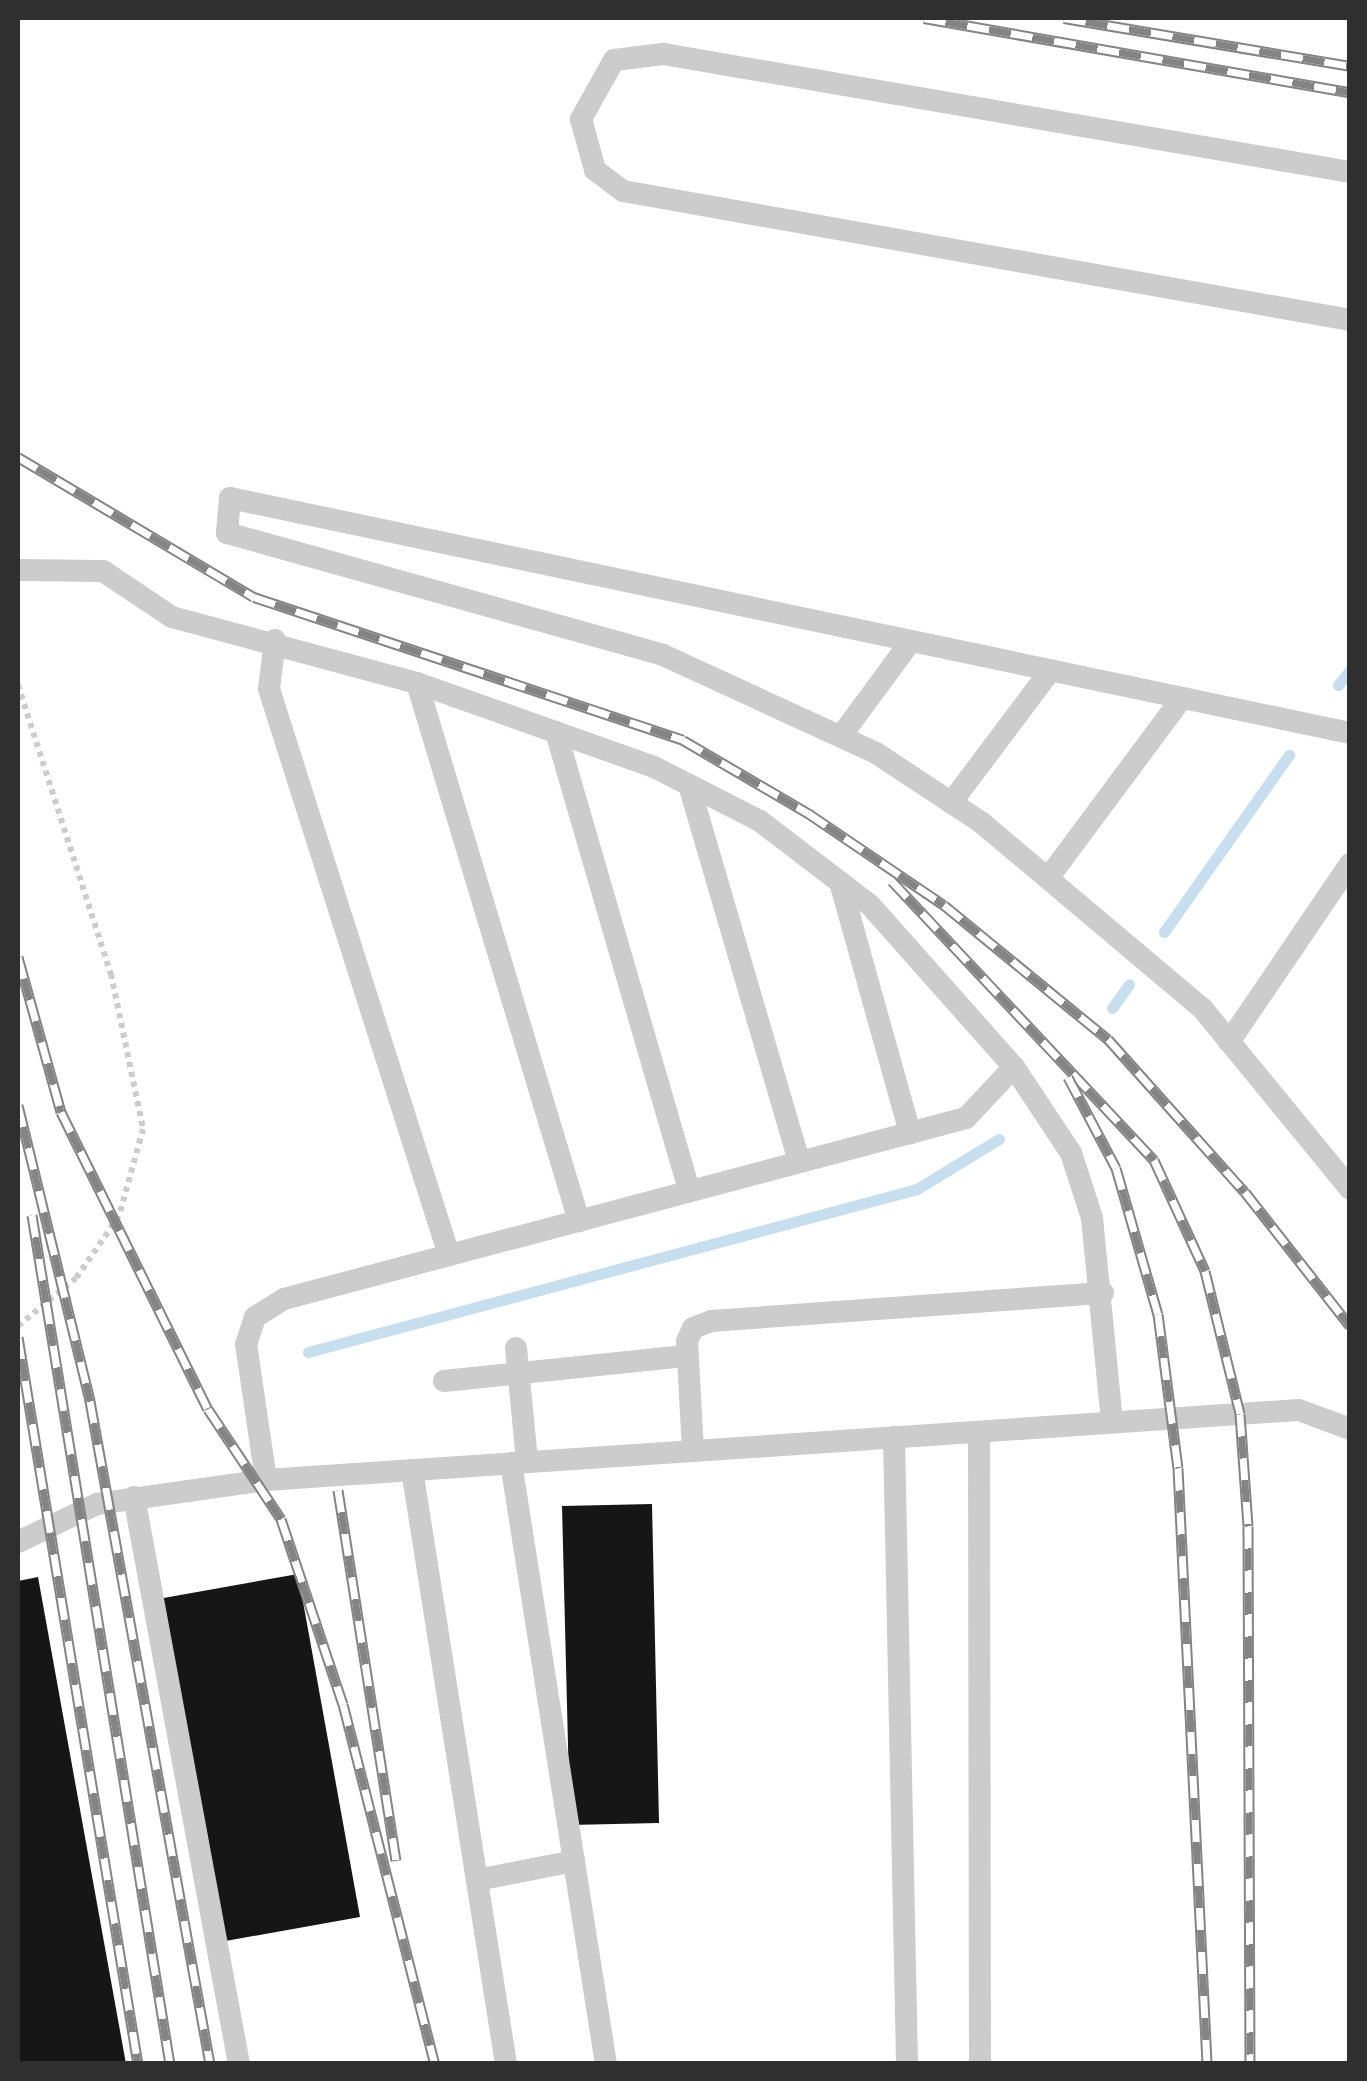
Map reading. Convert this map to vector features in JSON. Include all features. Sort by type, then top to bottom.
[{"type":"lane","points":[[1350,172],[663,54],[614,60],[581,119],[596,170],[623,191],[1350,320]]},
{"type":"lane","points":[[1350,733],[230,498],[227,532],[663,655],[841,736],[951,802],[1050,877],[1202,1008],[1350,1189]]},
{"type":"lane","points":[[18,570],[103,571],[172,617],[275,640],[418,683],[556,732],[688,785],[760,821],[840,882],[1014,1067],[1071,1153],[1092,1218],[1103,1293],[1112,1422]]},
{"type":"lane","points":[[275,640],[269,688],[448,1256]]},
{"type":"lane","points":[[841,736],[911,640]]},
{"type":"lane","points":[[951,802],[1051,670]]},
{"type":"lane","points":[[418,683],[579,1221]]},
{"type":"lane","points":[[1050,877],[1182,698]]},
{"type":"lane","points":[[556,732],[689,1191]]},
{"type":"lane","points":[[688,785],[799,1162]]},
{"type":"lane","points":[[1229,1042],[1350,864]]},
{"type":"lane","points":[[840,882],[910,1133]]},
{"type":"lane","points":[[266,1480],[246,1344],[256,1317],[284,1299],[966,1118],[1014,1067]]},
{"type":"lane","points":[[1326,1159],[1350,1160]]},
{"type":"lane","points":[[693,1450],[688,1356],[692,1328],[711,1321],[1103,1293]]},
{"type":"lane","points":[[516,1348],[519,1462],[606,2064]]},
{"type":"lane","points":[[444,1380],[688,1356]]},
{"type":"lane","points":[[18,1542],[98,1504],[266,1480],[1299,1410],[1350,1429]]},
{"type":"lane","points":[[979,1432],[980,2064]]},
{"type":"lane","points":[[894,1437],[907,2064]]},
{"type":"lane","points":[[412,1470],[506,2064]]},
{"type":"lane","points":[[134,1497],[238,2064]]},
{"type":"lane","points":[[477,1880],[574,1861]]},
{"type":"path","points":[[18,685],[111,974],[142,1129],[119,1216],[76,1278],[18,1326]]},
{"type":"building","points":[[652,1504],[659,1823],[570,1825],[562,1506]]},
{"type":"building","points":[[298,1574],[360,1917],[220,1942],[158,1599]]},
{"type":"building","points":[[38,1577],[126,2064],[18,2064],[18,1581]]},
{"type":"waterway","points":[[1338,685],[1350,670]]},
{"type":"waterway","points":[[1164,932],[1289,755]]},
{"type":"waterway","points":[[1112,1008],[1129,985]]},
{"type":"waterway","points":[[308,1352],[917,1189],[999,1139]]},
{"type":"railway","points":[[924,18],[1350,92]]},
{"type":"railway","points":[[1064,18],[1350,66]]},
{"type":"railway","points":[[18,457],[254,597],[683,740],[808,813],[944,905],[1108,1039],[1245,1192],[1350,1326]]},
{"type":"railway","points":[[892,881],[1154,1160],[1205,1271],[1240,1414],[1248,1526],[1250,2064]]},
{"type":"railway","points":[[18,957],[61,1112],[208,1409],[281,1519],[343,1704],[435,2064]]},
{"type":"railway","points":[[1068,1077],[1116,1168],[1158,1314],[1178,1468],[1207,2064]]},
{"type":"railway","points":[[18,1105],[90,1401],[210,2064]]},
{"type":"railway","points":[[32,1215],[170,2064]]},
{"type":"railway","points":[[18,1337],[138,2064]]},
{"type":"railway","points":[[338,1490],[396,1860]]}]
